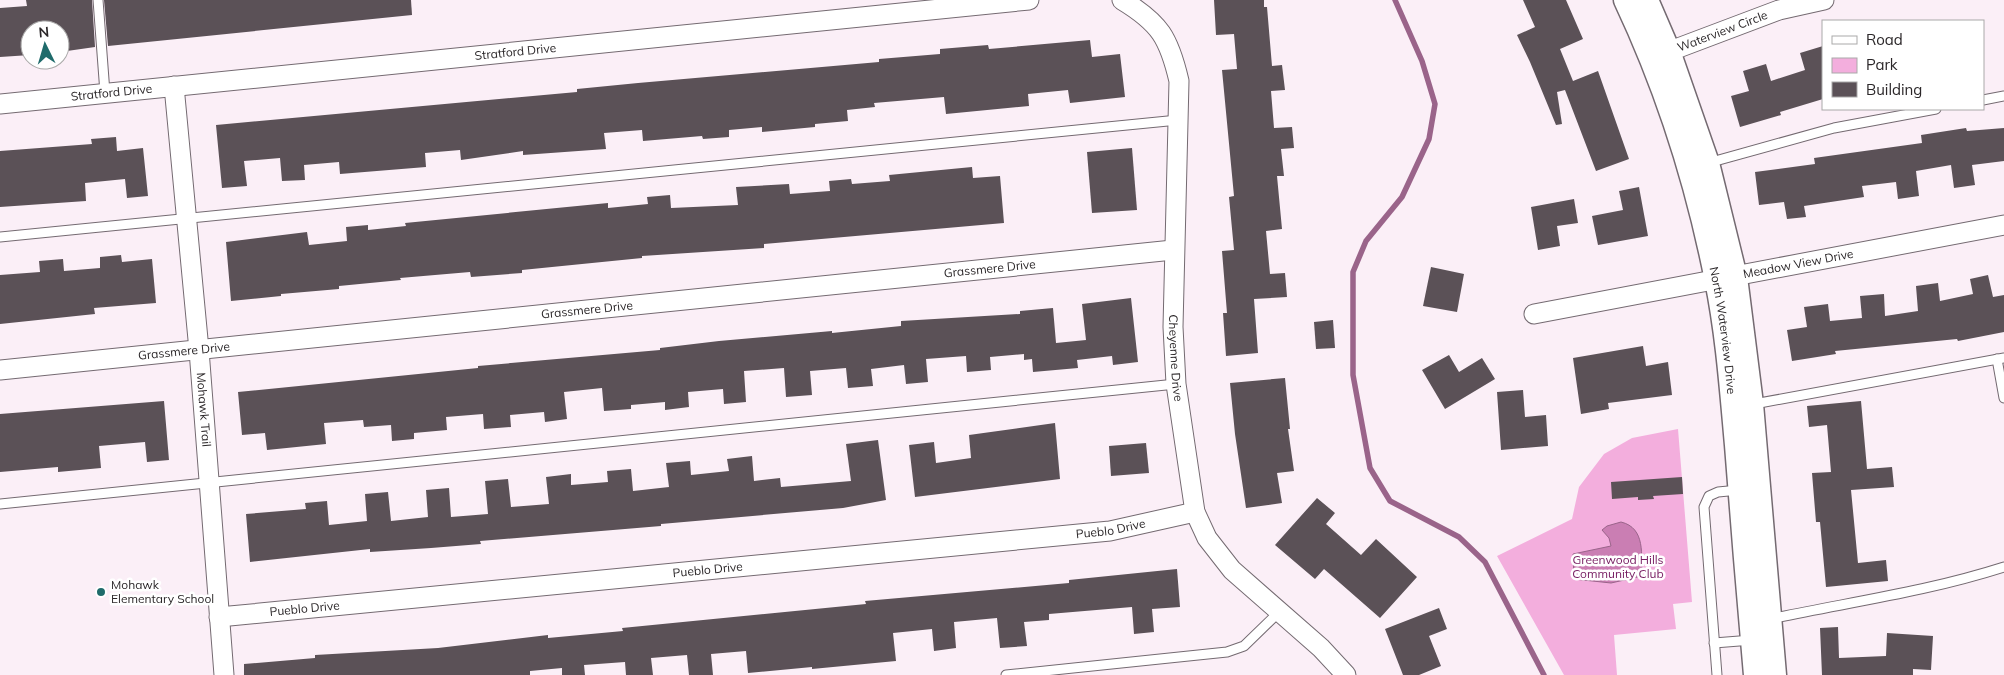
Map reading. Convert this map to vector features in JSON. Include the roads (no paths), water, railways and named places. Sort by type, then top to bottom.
[{"type":"street","name":"Stratford Drive","points":[[0,104],[1029,0]]},
{"type":"street","name":"Cheyenne Drive","points":[[1122,0],[1142,12],[1159,29],[1172,51],[1179,81],[1173,250],[1173,327],[1176,384],[1195,512],[1207,538],[1232,570],[1321,648],[1346,675]]},
{"type":"street","name":"North Waterview Drive","points":[[1625,0],[1660,55],[1708,163],[1726,278],[1752,404],[1775,675]]},
{"type":"street","name":"North Waterview Drive","points":[[1647,0],[1689,169],[1726,278],[1725,336],[1755,675]]},
{"type":"street","name":"Waterview Circle","points":[[1660,55],[1779,10],[1824,0]]},
{"type":"street","name":"Mohawk Trail","points":[[174,86],[199,350],[224,675]]},
{"type":"street","name":"Meadow View Drive","points":[[1534,314],[2004,225]]},
{"type":"street","name":"Grassmere Drive","points":[[0,370],[1173,250]]},
{"type":"street","name":"Pueblo Drive","points":[[220,617],[1110,531],[1195,512]]},
{"type":"lane","points":[[98,0],[105,93]]},
{"type":"lane","points":[[1984,100],[2004,96]]},
{"type":"lane","points":[[1708,163],[1825,130],[1931,110]]},
{"type":"lane","points":[[0,237],[1178,120]]},
{"type":"lane","points":[[1752,404],[2001,358],[2004,398]]},
{"type":"lane","points":[[0,504],[1176,384]]},
{"type":"lane","points":[[1717,675],[1704,507],[1709,496],[1718,492],[1739,490]]},
{"type":"lane","points":[[1770,619],[1899,595],[1957,582],[2004,567]]},
{"type":"lane","points":[[1006,675],[1227,652],[1244,646],[1279,612]]},
{"type":"lane","points":[[1714,643],[1752,640]]},
{"type":"waterway","points":[[1395,0],[1422,61],[1435,104],[1429,139],[1402,197],[1366,241],[1353,272],[1353,375],[1370,468],[1390,501],[1459,537],[1485,562],[1544,675]]},
{"type":"place","name":"Mohawk Elementary School","points":[[101,592]]},
{"type":"park label","name":"Greenwood Hills Community Club","points":[[1618,567]]}]
